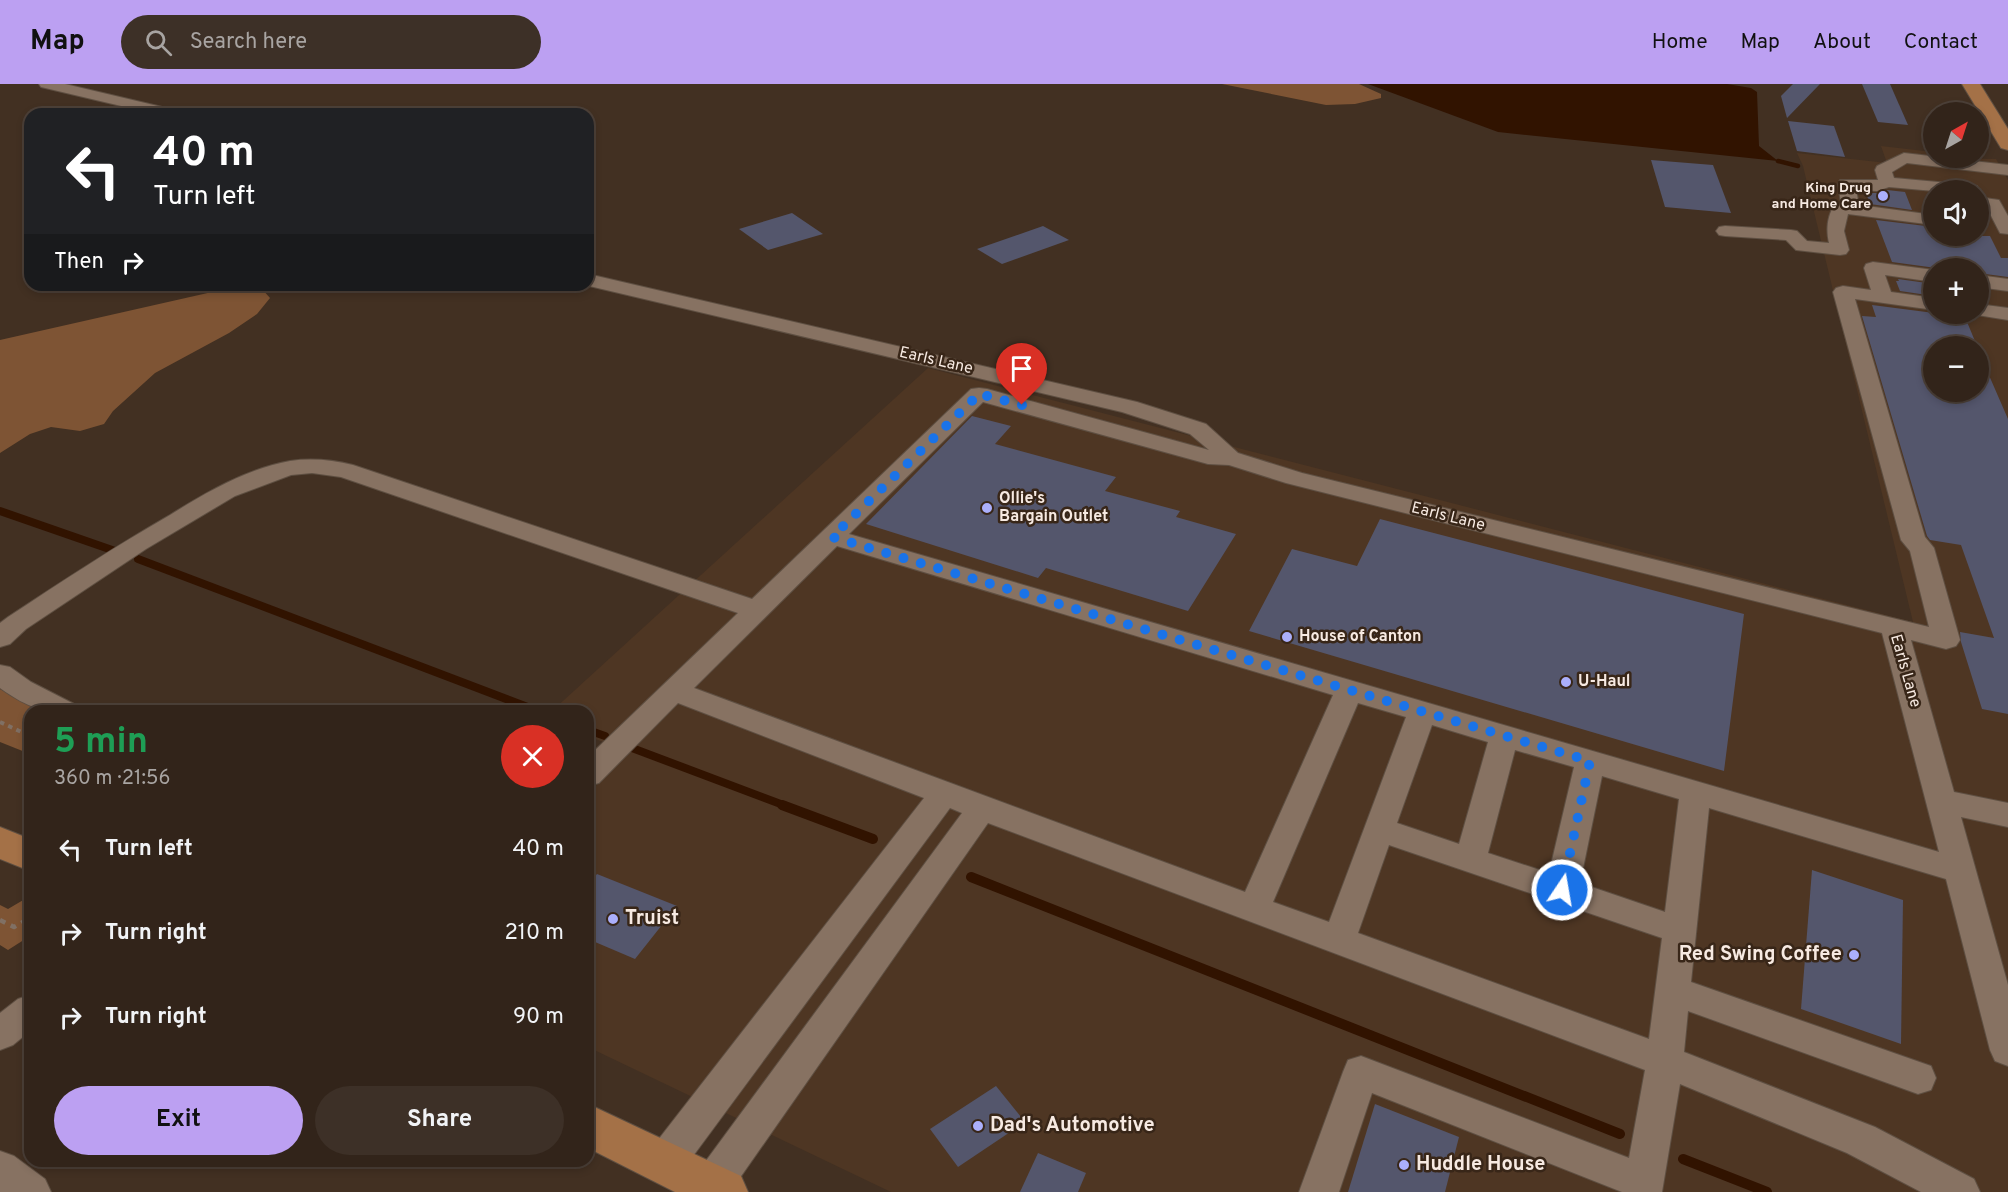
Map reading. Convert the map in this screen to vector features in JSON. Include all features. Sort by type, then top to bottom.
[{"type":"main road","points":[[1971,84],[2008,144]]},
{"type":"main road","points":[[0,842],[24,853]]},
{"type":"main road","points":[[594,1128],[718,1189]]},
{"type":"street","points":[[46,84],[148,108]]},
{"type":"street","points":[[1887,182],[1883,170],[1904,158],[2008,170]]},
{"type":"street","points":[[1835,166],[1837,177],[1846,184],[1877,186],[1887,182],[1923,185]]},
{"type":"street","points":[[1846,184],[1851,209]]},
{"type":"street","points":[[1989,192],[2008,194]]},
{"type":"street","points":[[1989,203],[1993,204],[2007,229]]},
{"type":"street","points":[[1804,231],[1802,246],[1840,250],[1835,231],[1840,208],[1923,219]]},
{"type":"street","points":[[1989,226],[2007,229]]},
{"type":"street","points":[[1725,231],[1835,231]]},
{"type":"street","points":[[1883,298],[1873,268],[1923,275]]},
{"type":"street","name":"Earls Lane","points":[[594,281],[1032,382],[1139,410],[1198,429],[1230,458],[1388,503],[1894,627],[2008,1050]]},
{"type":"street","points":[[1989,282],[2008,285]]},
{"type":"street","points":[[1894,627],[1946,640],[1922,548],[1913,540],[1843,292],[1923,303]]},
{"type":"street","points":[[1989,311],[2008,314]]},
{"type":"street","points":[[594,770],[979,394],[1216,459],[1230,458]]},
{"type":"street","points":[[0,638],[17,623],[119,556],[227,491],[267,474],[312,466],[345,470],[757,610]]},
{"type":"street","points":[[832,537],[1958,870]]},
{"type":"street","points":[[0,674],[21,689],[52,705]]},
{"type":"street","points":[[1254,909],[1349,690]]},
{"type":"street","points":[[674,691],[944,794],[1665,1061],[1861,1140],[1960,1192]]},
{"type":"street","points":[[1339,940],[1422,712]]},
{"type":"street","points":[[1471,859],[1504,736]]},
{"type":"street","points":[[1562,890],[1590,761]]},
{"type":"street","points":[[1319,1192],[1361,1072],[1643,1187],[1665,1061],[1695,792]]},
{"type":"street","points":[[665,1162],[944,794]]},
{"type":"street","points":[[1940,801],[2008,815]]},
{"type":"street","points":[[718,1189],[982,808]]},
{"type":"street","points":[[1379,828],[1679,930]]},
{"type":"street","points":[[1673,990],[1918,1078]]},
{"type":"street","points":[[0,1034],[24,1015]]},
{"type":"street","points":[[0,1169],[31,1192]]},
{"type":"path","points":[[0,723],[24,733]]},
{"type":"path","points":[[0,920],[14,927],[24,921]]},
{"type":"shaded area","points":[[1222,84],[1359,84],[1381,94],[1381,98],[1355,104],[1326,105]]},
{"type":"shaded area","points":[[1368,84],[1727,84],[1751,88],[1757,92],[1759,146],[1778,161],[1498,132]]},
{"type":"shaded area","points":[[1881,146],[1923,151],[1923,168],[1989,168],[1989,159],[1996,159],[2008,180],[2008,1192],[891,1192],[594,1050],[594,788],[628,752],[594,738],[594,705],[559,705],[928,368],[1913,622],[1803,166],[1797,153],[1887,163]]},
{"type":"shaded area","points":[[216,291],[264,291],[270,298],[257,314],[229,333],[155,373],[113,411],[104,424],[80,431],[51,427],[30,434],[0,453],[0,340]]},
{"type":"shaded area","points":[[0,689],[31,705],[24,705],[24,752],[0,742]]},
{"type":"shaded area","points":[[24,900],[24,940],[8,950],[0,945],[0,905],[8,909]]},
{"type":"building","points":[[1793,84],[1820,84],[1787,118],[1781,96]]},
{"type":"building","points":[[1862,84],[1890,84],[1908,125],[1878,122]]},
{"type":"building","points":[[1788,121],[1834,126],[1845,157],[1797,151]]},
{"type":"building","points":[[1651,160],[1713,165],[1731,213],[1665,207]]},
{"type":"building","name":"King Drug and Home Care","points":[[1887,190],[1905,192],[1912,210],[1870,204],[1866,193]]},
{"type":"building","points":[[792,213],[823,234],[768,250],[739,229]]},
{"type":"building","points":[[1876,220],[1923,226],[1923,246],[1989,246],[1990,236],[2001,258],[2008,258],[2008,277],[1989,274],[1989,258],[1923,258],[1923,266],[1892,262]]},
{"type":"building","points":[[1043,226],[1069,240],[1002,264],[977,249]]},
{"type":"building","points":[[1898,279],[1923,282],[1923,294],[1900,291],[1896,281],[1899,281]]},
{"type":"building","points":[[1872,305],[1923,312],[1923,324],[1968,324],[1973,336],[1923,336],[1923,402],[1989,402],[1989,375],[2008,419],[2008,714],[1982,709],[1960,632],[1994,638],[1961,545],[1930,540],[1927,536],[1862,316],[1876,317]]},
{"type":"building","name":"Ollie's Bargain Outlet","points":[[972,416],[1011,426],[995,444],[1116,477],[1105,491],[1180,511],[1176,517],[1236,534],[1188,611],[1046,568],[1038,578],[866,524]]},
{"type":"building","points":[[1380,519],[1744,614],[1724,771],[1249,631],[1292,549],[1357,566]]},
{"type":"building","name":"Red Swing Coffee","points":[[1812,870],[1903,900],[1901,1044],[1801,1009]]},
{"type":"building","points":[[597,874],[677,906],[635,959],[594,942],[594,878]]},
{"type":"building","name":"Dad's Automotive","points":[[996,1086],[1025,1122],[958,1167],[930,1129]]},
{"type":"building","name":"Huddle House","points":[[1375,1104],[1459,1137],[1445,1192],[1348,1192]]},
{"type":"building","points":[[1038,1153],[1086,1173],[1078,1192],[1020,1192]]},
{"type":"waterway","points":[[1778,161],[1798,166]]},
{"type":"waterway","points":[[0,511],[115,551]]},
{"type":"waterway","points":[[138,559],[522,705]]},
{"type":"waterway","points":[[594,732],[605,736]]},
{"type":"waterway","points":[[632,748],[786,806]]},
{"type":"waterway","points":[[782,805],[873,839]]},
{"type":"waterway","points":[[971,877],[1620,1134]]},
{"type":"waterway","points":[[1683,1159],[1767,1192]]},
{"type":"place","name":"King Drug and Home Care","points":[[1883,196]]},
{"type":"place","name":"Ollie's Bargain Outlet","points":[[987,508]]},
{"type":"place","name":"House of Canton","points":[[1287,637]]},
{"type":"place","name":"U-Haul","points":[[1566,682]]},
{"type":"place","name":"Truist","points":[[613,919]]},
{"type":"place","name":"Red Swing Coffee","points":[[1854,955]]},
{"type":"place","name":"Dad's Automotive","points":[[978,1126]]},
{"type":"place","name":"Huddle House","points":[[1404,1165]]},
{"type":"route","points":[[1022,405],[979,394],[832,537],[1590,761],[1562,890]]}]
